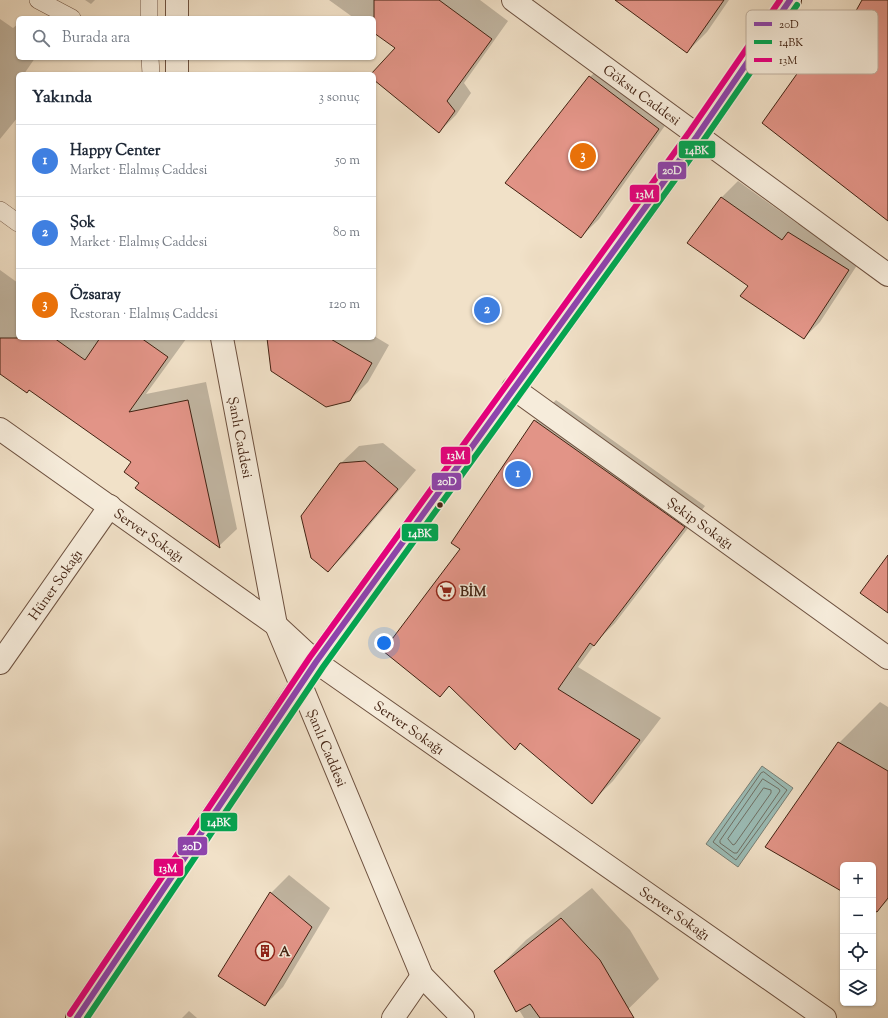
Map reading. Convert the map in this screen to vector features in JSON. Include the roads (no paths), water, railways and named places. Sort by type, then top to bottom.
[{"type":"street","points":[[177,0],[177,16]]},
{"type":"street","name":"Göksu Caddesi","points":[[513,0],[888,275]]},
{"type":"street","points":[[783,10],[790,0]]},
{"type":"street","points":[[177,60],[177,72]]},
{"type":"street","points":[[78,1018],[316,662],[697,136],[746,64]]},
{"type":"street","name":"Şanlı Caddesi","points":[[222,340],[276,626],[422,976],[463,1018]]},
{"type":"street","name":"Şekip Sokağı","points":[[514,388],[888,658]]},
{"type":"street","name":"Server Sokağı","points":[[0,428],[276,626],[316,662],[825,1018]]},
{"type":"street","name":"Hüner Sokağı","points":[[0,663],[110,506]]},
{"type":"street","points":[[393,1018],[422,976]]},
{"type":"lane","points":[[38,0],[68,16]]},
{"type":"lane","points":[[149,0],[150,16]]},
{"type":"lane","points":[[0,210],[16,222]]},
{"type":"water","points":[[762,766],[793,788],[738,867],[706,844]]},
{"type":"place","name":"Özsaray","points":[[583,156]]},
{"type":"place","name":"Şok","points":[[487,310]]},
{"type":"place","name":"Happy Center","points":[[518,474]]},
{"type":"place","name":"BİM","points":[[446,591]]},
{"type":"place","name":"A","points":[[265,951]]}]
